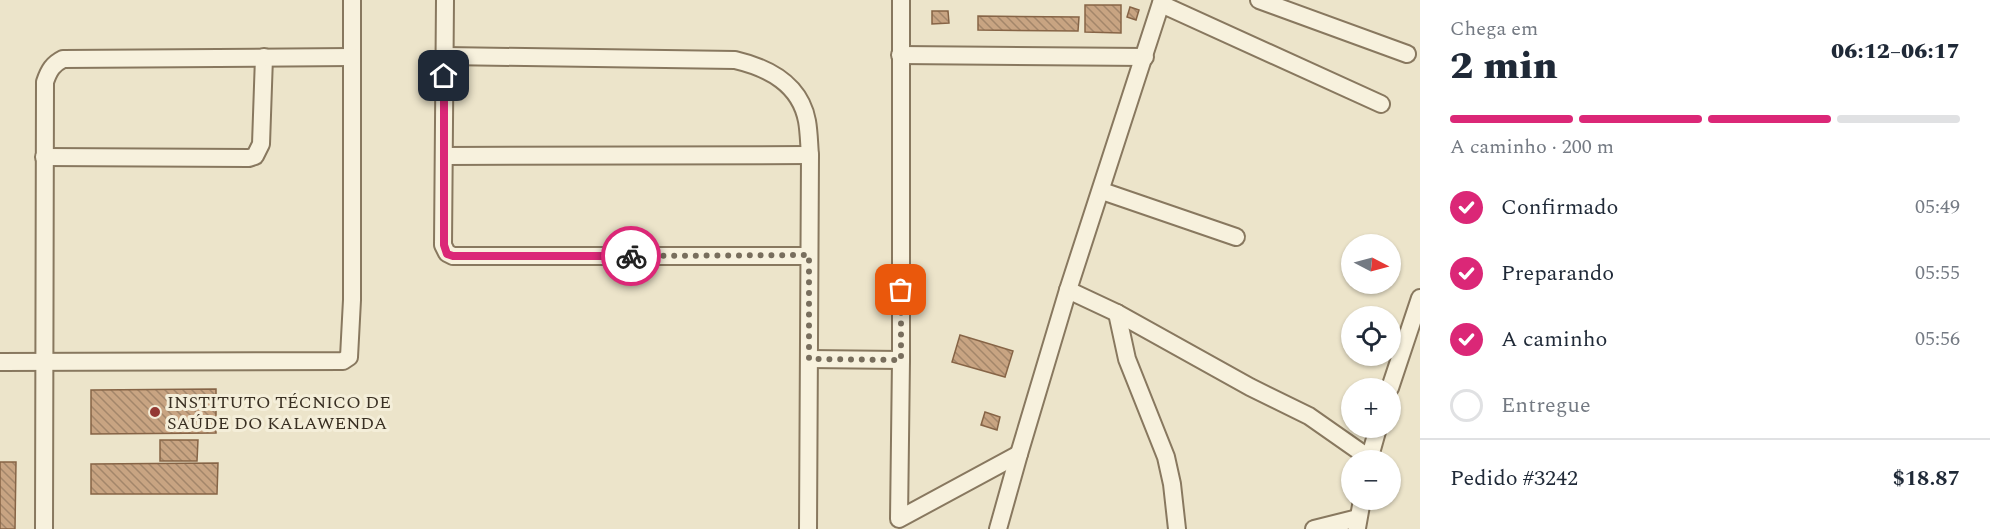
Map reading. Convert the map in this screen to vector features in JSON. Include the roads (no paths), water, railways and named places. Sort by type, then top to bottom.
[{"type":"street","points":[[0,362],[343,362],[349,357],[352,300],[352,0]]},
{"type":"street","points":[[445,0],[444,245],[447,254],[453,256],[809,255]]},
{"type":"street","points":[[900,0],[899,519],[1018,454]]},
{"type":"street","points":[[1259,0],[1407,54]]},
{"type":"street","points":[[998,529],[1018,454],[1068,290],[1162,2],[1381,104]]},
{"type":"street","points":[[900,55],[1145,57]]},
{"type":"street","points":[[445,56],[735,60],[771,72],[787,84],[799,101],[807,120],[810,155],[808,529]]},
{"type":"street","points":[[44,157],[249,158],[255,156],[261,144],[264,57]]},
{"type":"street","points":[[44,529],[44,157],[45,82],[48,72],[63,59],[352,57]]},
{"type":"street","points":[[444,156],[810,155]]},
{"type":"street","points":[[1102,191],[1236,237]]},
{"type":"street","points":[[1068,290],[1117,313],[1250,387],[1309,416],[1356,450]]},
{"type":"street","points":[[1393,378],[1420,298]]},
{"type":"street","points":[[1117,313],[1127,359],[1166,457],[1173,484],[1177,529]]},
{"type":"street","points":[[809,359],[901,360]]},
{"type":"street","points":[[1314,529],[1358,524]]},
{"type":"place","name":"INSTITUTO TÉCNICO DE SAÚDE DO KALAWENDA","points":[[155,412]]}]
